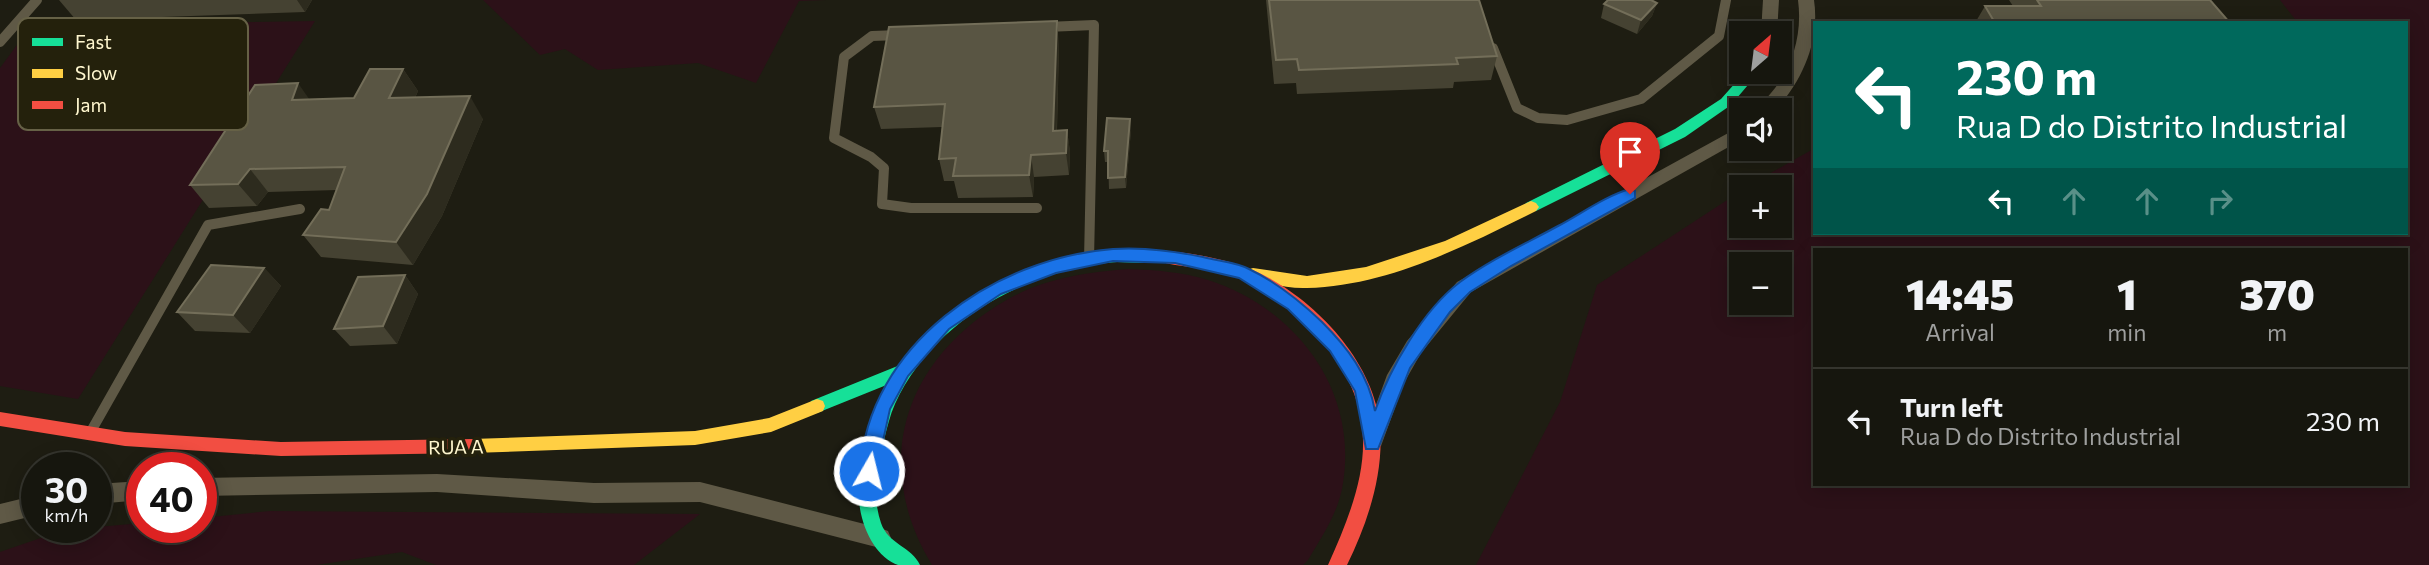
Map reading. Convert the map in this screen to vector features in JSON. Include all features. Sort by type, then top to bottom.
[{"type":"street","points":[[1770,21],[1771,0]]},
{"type":"street","points":[[1775,98],[1795,71],[1806,30],[1808,10],[1805,0]]},
{"type":"street","points":[[911,565],[880,538],[868,493],[870,450],[882,409],[902,371],[943,325],[995,290],[1054,267],[1113,255],[1175,257],[1243,273],[1304,282],[1372,274],[1462,241],[1679,133],[1726,102],[1742,84]]},
{"type":"street","points":[[1337,565],[1360,514],[1372,444],[1394,381],[1422,337],[1464,287],[1506,261],[1729,139]]},
{"type":"street","points":[[1243,273],[1293,304],[1336,346],[1363,389],[1372,444]]},
{"type":"street","name":"RUA A","points":[[0,419],[89,433],[281,449],[499,446],[695,438],[771,425],[902,371]]},
{"type":"street","name":"RUA A","points":[[217,487],[437,484],[594,493],[700,492],[880,538]]},
{"type":"street","points":[[0,513],[21,508]]},
{"type":"lane","points":[[21,18],[37,0]]},
{"type":"lane","points":[[1488,36],[1517,108],[1538,118],[1567,120],[1641,99],[1719,36],[1726,0]]},
{"type":"lane","points":[[0,42],[18,22]]},
{"type":"lane","points":[[1039,28],[1094,25],[1089,260]]},
{"type":"lane","points":[[914,34],[872,36],[844,57],[834,138],[871,156],[884,168],[882,204],[911,208],[1037,208]]},
{"type":"lane","points":[[89,433],[208,225],[300,209]]},
{"type":"shaded area","points":[[483,0],[826,0],[799,1],[756,83],[698,63],[598,70],[565,49],[540,55]]},
{"type":"shaded area","points":[[2280,0],[2429,0],[2429,565],[1476,565],[1560,402],[1597,285],[1729,199],[1729,238],[1792,238],[1792,175],[1767,175],[1813,149],[1813,235],[2408,235],[2408,21],[2296,21]]},
{"type":"shaded area","points":[[315,21],[248,128],[248,22]]},
{"type":"shaded area","points":[[18,44],[18,130],[247,130],[78,399],[0,386],[0,68]]},
{"type":"shaded area","points":[[1129,269],[1188,275],[1240,293],[1268,310],[1293,332],[1314,357],[1330,385],[1341,416],[1345,449],[1343,483],[1338,504],[1308,560],[1303,565],[932,565],[913,526],[903,488],[902,450],[908,414],[923,381],[945,350],[974,322],[1010,298],[1038,285],[1068,277]]},
{"type":"shaded area","points":[[270,511],[700,514],[634,565],[436,565],[402,552],[316,565],[0,565],[0,552],[26,543],[112,543],[112,526],[126,524],[126,543],[217,543],[217,516]]},
{"type":"building","points":[[1269,0],[1479,0],[1497,56],[1456,58],[1458,64],[1299,70],[1297,59],[1276,60]]},
{"type":"building","points":[[1608,0],[1651,0],[1657,3],[1641,20],[1604,4]]},
{"type":"building","points":[[2037,0],[2210,0],[2228,21],[1994,21],[1985,6],[2041,6]]},
{"type":"building","points":[[1057,21],[1053,131],[1067,130],[1066,153],[1031,155],[1029,175],[953,176],[956,158],[939,159],[945,104],[874,107],[889,27]]},
{"type":"building","points":[[370,69],[403,69],[389,98],[470,96],[427,194],[396,242],[303,235],[321,209],[329,210],[345,167],[250,169],[238,184],[190,185],[226,130],[248,130],[248,96],[255,85],[298,83],[292,100],[354,98]]},
{"type":"building","points":[[1107,118],[1130,119],[1125,177],[1108,178],[1108,151],[1104,151]]},
{"type":"building","points":[[211,265],[264,268],[233,315],[177,312]]},
{"type":"building","points":[[405,275],[383,326],[334,329],[358,277]]},
{"type":"traffic: fast","points":[[1531,207],[1680,133],[1726,102],[1742,84]]},
{"type":"traffic: fast","points":[[911,565],[882,542],[872,521],[868,497],[872,449],[886,404],[910,364],[941,329],[978,301],[1020,279],[1066,264],[1112,256],[1159,256]]},
{"type":"traffic: fast","points":[[817,406],[902,371]]},
{"type":"traffic: slow","points":[[1253,274],[1307,282],[1366,274],[1450,245],[1531,207]]},
{"type":"traffic: slow","points":[[472,446],[695,438],[771,425],[817,406]]},
{"type":"traffic: jam","points":[[1159,256],[1215,264],[1266,284],[1284,296],[1321,329],[1351,367],[1368,406],[1372,446],[1361,508],[1337,565]]},
{"type":"traffic: jam","points":[[0,419],[125,439],[281,449],[472,446]]},
{"type":"route","points":[[869,471],[870,450],[882,409],[902,371],[943,325],[995,290],[1054,267],[1113,255],[1175,257],[1243,273],[1293,304],[1336,346],[1363,389],[1372,444],[1394,381],[1414,347],[1464,287],[1506,261],[1630,194]]}]
